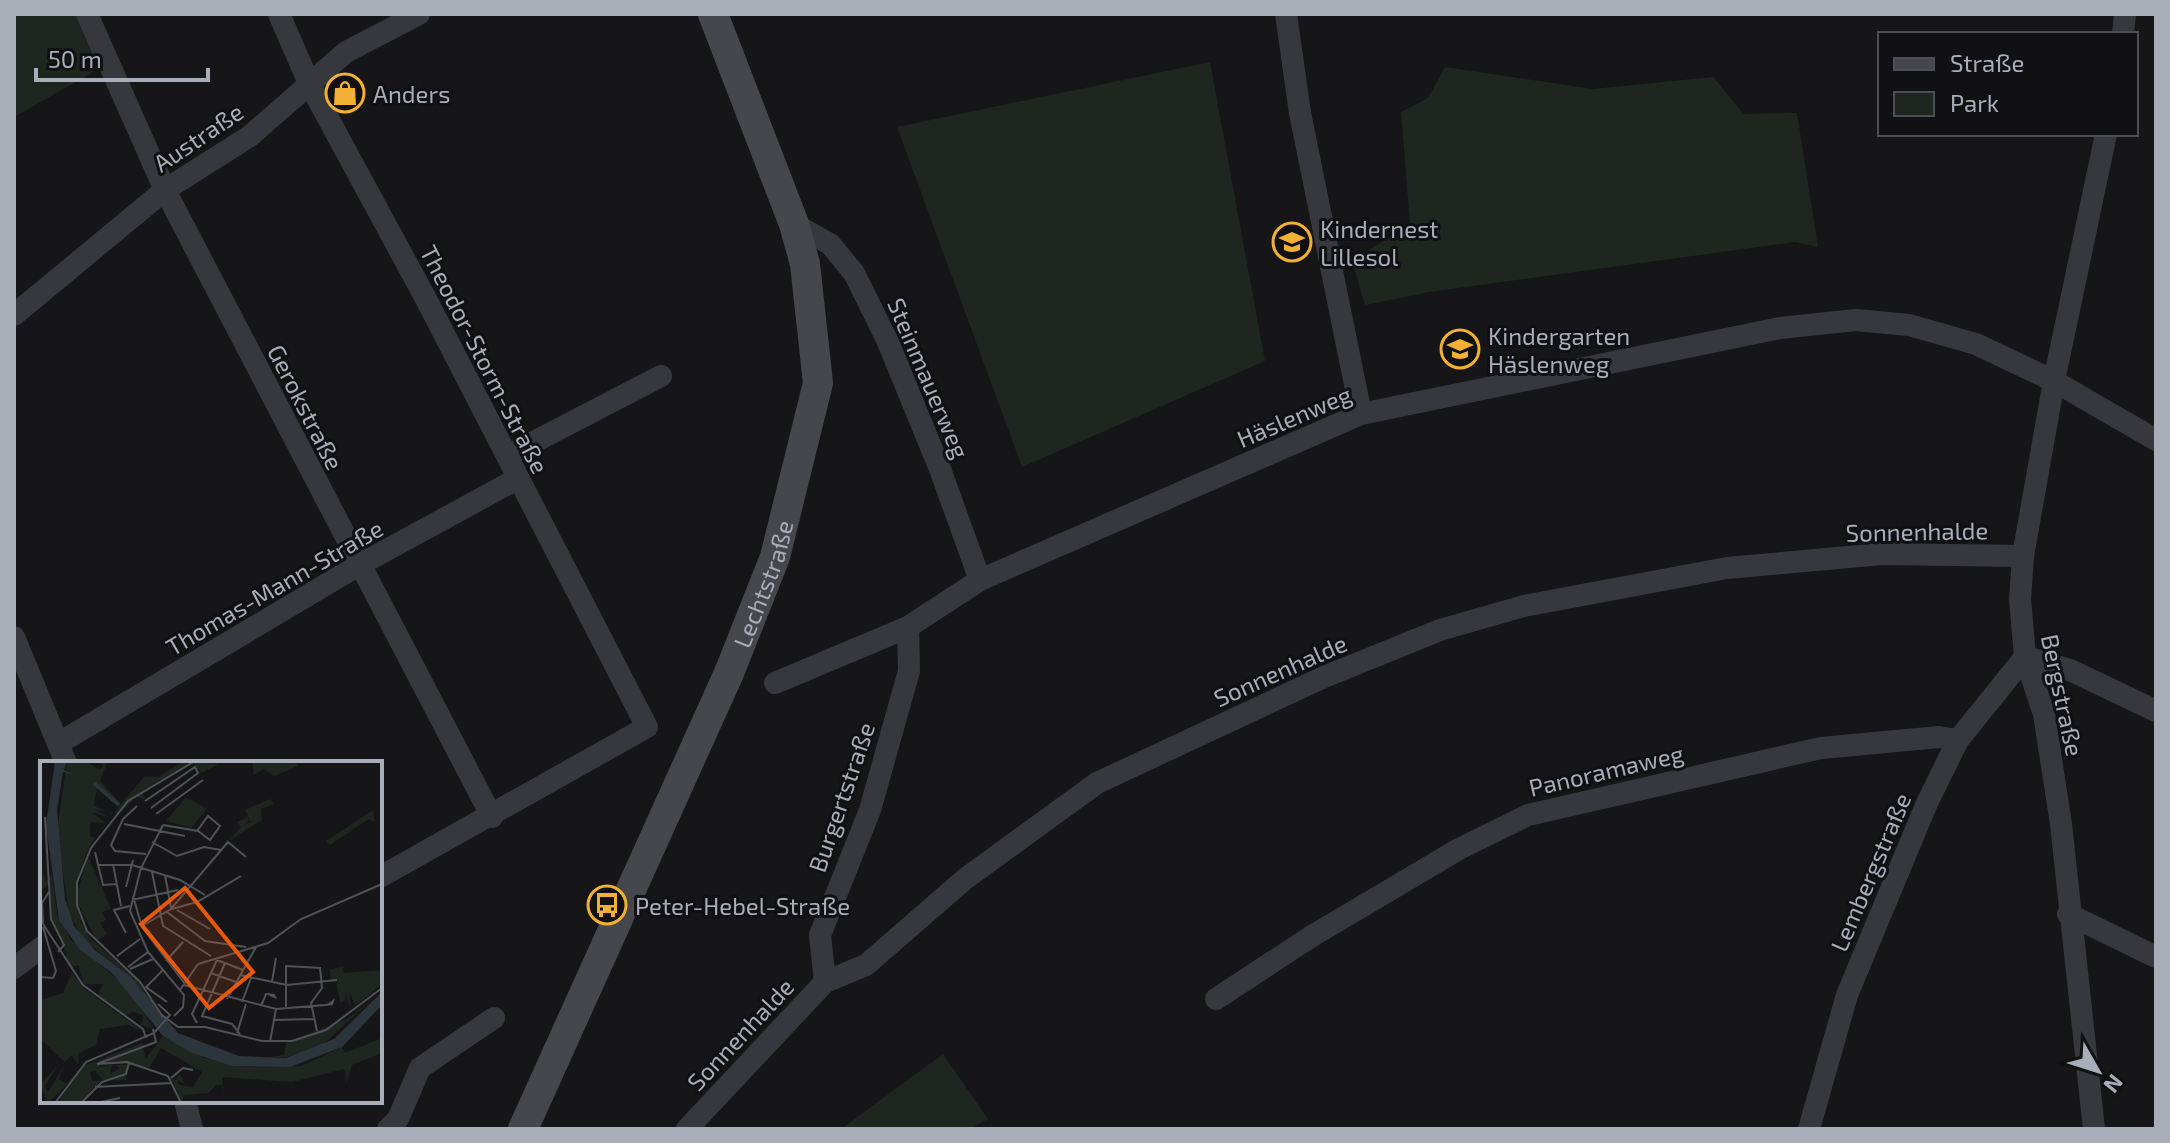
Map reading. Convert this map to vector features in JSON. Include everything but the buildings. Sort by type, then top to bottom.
[{"type":"street","name":"Gerokstraße","points":[[87,14],[165,190],[492,817]]},
{"type":"street","name":"Theodor-Storm-Straße","points":[[279,14],[309,83],[647,727],[492,817]]},
{"type":"street","name":"Austraße","points":[[14,315],[165,190],[250,136],[346,52],[419,14]]},
{"type":"street","name":"Lechtstraße","points":[[523,1129],[729,673],[775,557],[818,383],[805,264],[794,224],[713,14]]},
{"type":"street","points":[[1286,14],[1300,113],[1361,414]]},
{"type":"street","name":"Bergstraße","points":[[2094,1129],[2068,914],[2061,824],[2044,714],[2025,657],[2020,599],[2023,556],[2054,381],[2106,136]]},
{"type":"street","name":"Steinmauerweg","points":[[794,224],[830,244],[854,273],[888,342],[940,469],[980,580]]},
{"type":"street","name":"Häslenweg","points":[[775,683],[908,627],[980,580],[1361,414],[1780,328],[1856,320],[1909,325],[1976,344],[2054,381],[2156,440]]},
{"type":"street","points":[[507,456],[661,376]]},
{"type":"street","name":"Thomas-Mann-Straße","points":[[63,753],[359,565],[517,479]]},
{"type":"street","name":"Sonnenhalde","points":[[687,1129],[825,982],[866,965],[965,879],[1097,783],[1324,677],[1440,630],[1524,606],[1727,568],[1882,554],[2023,556]]},
{"type":"street","name":"Burgertstraße","points":[[825,982],[820,935],[870,810],[909,671],[908,627]]},
{"type":"street","points":[[14,637],[63,753]]},
{"type":"street","points":[[2025,657],[2070,670],[2156,711]]},
{"type":"street","name":"Lembergstraße","points":[[1809,1129],[1847,995],[1927,803],[1958,740],[2025,657]]},
{"type":"street","name":"Panoramaweg","points":[[1216,999],[1432,865],[1528,815],[1821,748],[1939,737],[1958,740]]},
{"type":"street","points":[[382,876],[492,817]]},
{"type":"street","points":[[2068,914],[2156,957]]},
{"type":"street","points":[[14,968],[40,948]]},
{"type":"street","points":[[388,1129],[398,1119],[420,1068],[494,1018]]},
{"type":"street","points":[[186,1103],[192,1129]]},
{"type":"green space","points":[[14,14],[75,14],[102,67],[14,117]]},
{"type":"green space","points":[[1210,62],[1265,361],[1022,467],[897,127]]},
{"type":"green space","points":[[1445,67],[1593,89],[1713,77],[1744,114],[1797,113],[1818,247],[1795,242],[1429,292],[1365,305],[1352,261],[1410,224],[1401,112],[1428,98]]},
{"type":"green space","points":[[943,1054],[988,1119],[970,1129],[841,1129]]},
{"type":"place","name":"Anders","points":[[345,93]]},
{"type":"place","name":"Kindernest Lillesol","points":[[1292,242]]},
{"type":"place","name":"Kindergarten Häslenweg","points":[[1460,349]]},
{"type":"place","name":"Peter-Hebel-Straße","points":[[607,905]]}]
